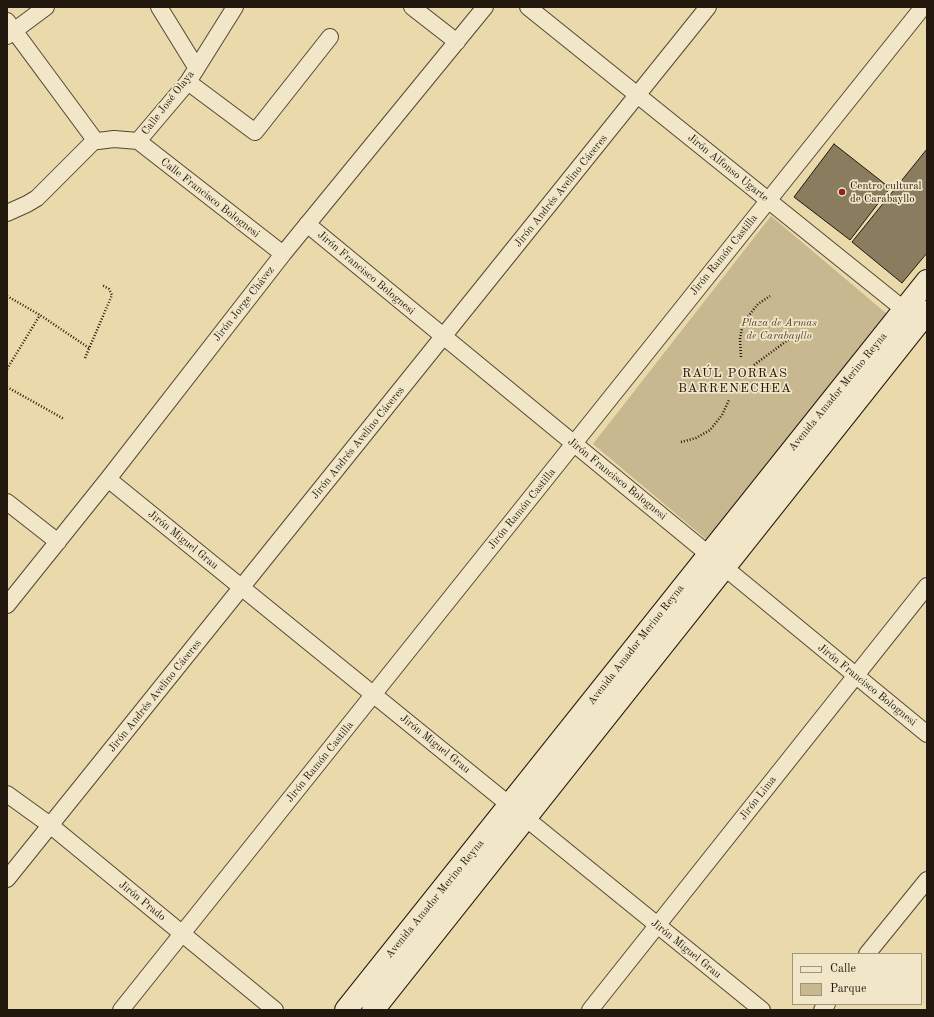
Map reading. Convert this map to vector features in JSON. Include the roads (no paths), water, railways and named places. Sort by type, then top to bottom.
[{"type":"street","points":[[7,213],[37,198],[95,140],[9,29],[46,7]]},
{"type":"street","points":[[159,7],[196,67]]},
{"type":"street","name":"Calle José Olaya","points":[[95,140],[114,139],[138,141],[188,82],[235,7]]},
{"type":"street","points":[[412,7],[457,42]]},
{"type":"street","name":"Jirón Jorge Chávez","points":[[7,605],[108,479],[282,254],[485,7]]},
{"type":"street","name":"Jirón Alfonso Ugarte","points":[[528,7],[768,200],[919,318]]},
{"type":"street","name":"Jirón Andrés Avelino Cáceres","points":[[7,879],[708,7]]},
{"type":"street","name":"Jirón Ramón Castilla","points":[[121,1010],[923,7]]},
{"type":"street","points":[[188,82],[255,132],[330,37]]},
{"type":"street","name":"Calle Francisco Bolognesi","points":[[138,141],[282,254]]},
{"type":"street","name":"Jirón Francisco Bolognesi","points":[[307,224],[927,734]]},
{"type":"street","name":"Avenida Amador Merino Reyna","points":[[346,1010],[517,812],[717,561],[919,318],[927,281]]},
{"type":"street","name":"Jirón Miguel Grau","points":[[108,479],[762,1010]]},
{"type":"street","points":[[7,502],[58,542]]},
{"type":"street","name":"Jirón Lima","points":[[590,1010],[927,586]]},
{"type":"street","name":"Jirón Prado","points":[[7,794],[50,825],[275,1010]]},
{"type":"street","name":"Avenida Amador Merino Reyna","points":[[373,1010],[517,812]]},
{"type":"street","points":[[869,953],[927,880]]},
{"type":"place","name":"Centro cultural de Carabayllo","points":[[842,192]]},
{"type":"district","name":"RAÚL PORRAS BARRENECHEA","points":[[735,382]]},
{"type":"park label","name":"Plaza de Armas de Carabayllo","points":[[779,329]]}]
